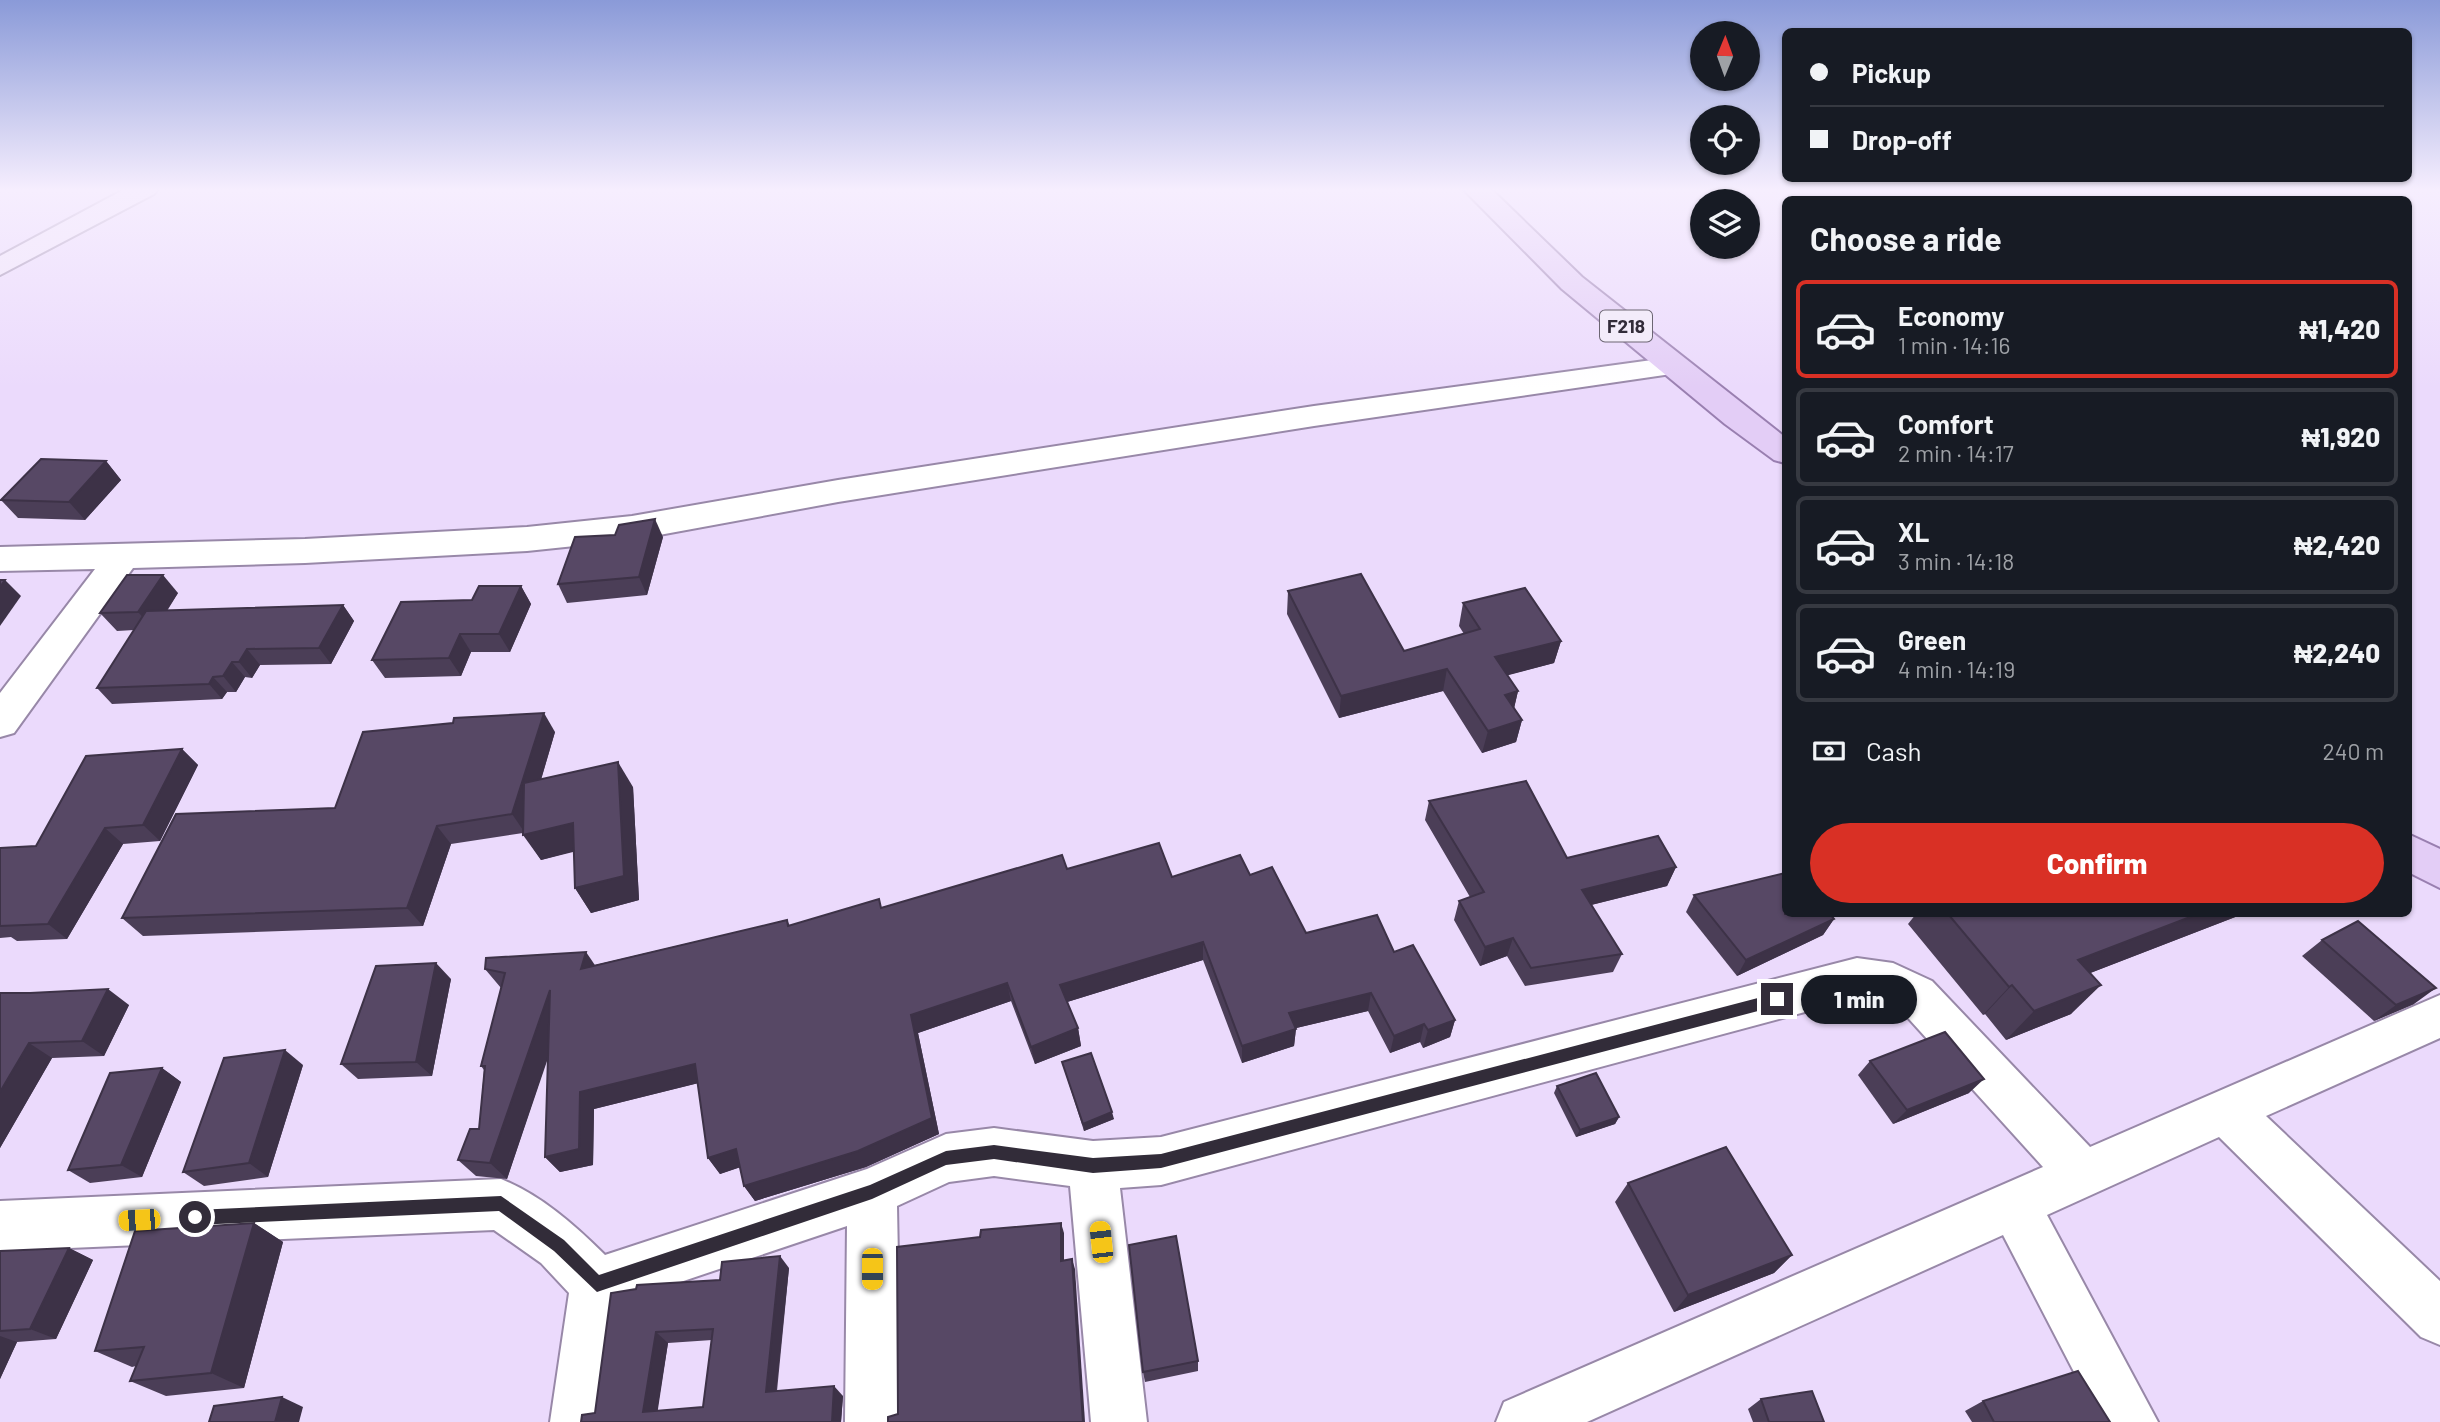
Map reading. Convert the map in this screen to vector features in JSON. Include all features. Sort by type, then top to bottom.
[{"type":"main road","name":"F218","points":[[1544,255],[1572,283],[1782,451]]},
{"type":"main road","points":[[2412,853],[2440,870]]},
{"type":"street","points":[[0,267],[22,255]]},
{"type":"street","points":[[0,559],[305,551],[527,539],[632,528],[838,491],[1314,416],[1674,366]]},
{"type":"street","points":[[0,722],[29,679],[123,556]]},
{"type":"street","points":[[597,1284],[872,1192],[946,1158],[994,1152],[1093,1166],[1161,1161],[1857,978],[1894,983],[1916,995],[2083,1175]]},
{"type":"street","points":[[1524,1422],[2440,1016]]},
{"type":"street","points":[[2226,1111],[2440,1318]]},
{"type":"street","points":[[1093,1166],[1119,1422]]},
{"type":"street","points":[[872,1192],[873,1422]]},
{"type":"street","points":[[0,1226],[501,1204],[559,1245],[597,1284]]},
{"type":"street","points":[[2014,1205],[2130,1422]]},
{"type":"street","points":[[578,1422],[597,1284]]},
{"type":"building","points":[[41,459],[106,461],[69,502],[1,500]]},
{"type":"building","points":[[655,519],[639,577],[558,584],[575,537],[615,535],[619,525]]},
{"type":"building","points":[[1361,574],[1404,651],[1480,629],[1463,603],[1525,588],[1561,641],[1495,657],[1518,691],[1505,695],[1522,720],[1488,731],[1447,669],[1341,696],[1288,591]]},
{"type":"building","points":[[127,575],[163,575],[138,612],[100,613]]},
{"type":"building","points":[[479,586],[521,586],[499,634],[460,634],[449,658],[372,660],[401,602],[472,600]]},
{"type":"building","points":[[343,605],[319,648],[247,649],[239,662],[232,662],[223,676],[213,677],[209,684],[97,688],[146,611]]},
{"type":"building","points":[[544,713],[512,814],[437,826],[407,908],[122,918],[176,814],[335,808],[363,732],[453,723],[454,718]]},
{"type":"building","points":[[182,749],[143,825],[105,828],[48,924],[0,926],[0,848],[36,846],[86,756]]},
{"type":"building","points":[[618,762],[624,876],[575,888],[573,823],[523,835],[524,783]]},
{"type":"building","points":[[1526,781],[1567,858],[1658,836],[1676,867],[1582,890],[1622,954],[1531,968],[1513,938],[1485,947],[1459,901],[1484,892],[1429,801]]},
{"type":"building","points":[[1159,843],[1172,877],[1240,855],[1250,875],[1272,867],[1306,933],[1377,915],[1394,952],[1413,945],[1455,1020],[1428,1030],[1424,1024],[1394,1036],[1371,993],[1289,1013],[1296,1029],[1242,1046],[1203,942],[1060,985],[1078,1028],[1031,1047],[1007,983],[911,1015],[932,1118],[858,1151],[744,1186],[736,1149],[708,1158],[695,1064],[580,1092],[579,1149],[545,1157],[550,990],[490,1163],[458,1160],[470,1129],[479,1129],[485,1066],[481,1066],[505,973],[485,969],[486,958],[586,952],[581,969],[787,920],[788,926],[879,899],[881,908],[1062,855],[1067,869]]},
{"type":"building","points":[[1782,874],[1782,917],[1834,919],[1746,960],[1694,895]]},
{"type":"building","points":[[1951,917],[2190,917],[2078,960],[2101,985],[2034,1011],[2012,985],[2009,987]]},
{"type":"building","points":[[2358,921],[2436,988],[2396,1005],[2322,940]]},
{"type":"building","points":[[436,963],[416,1062],[341,1064],[376,966]]},
{"type":"building","points":[[108,989],[82,1041],[29,1043],[0,1092],[0,993]]},
{"type":"building","points":[[1945,1032],[1984,1079],[1907,1110],[1870,1061]]},
{"type":"building","points":[[285,1050],[249,1163],[183,1172],[224,1058]]},
{"type":"building","points":[[1091,1053],[1112,1112],[1083,1124],[1062,1062]]},
{"type":"building","points":[[162,1068],[121,1165],[68,1170],[110,1073]]},
{"type":"building","points":[[1596,1073],[1619,1117],[1580,1130],[1557,1086]]},
{"type":"building","points":[[1726,1147],[1792,1255],[1688,1295],[1628,1183]]},
{"type":"building","points":[[254,1223],[211,1373],[130,1381],[144,1347],[95,1351],[135,1231]]},
{"type":"building","points":[[1061,1223],[1061,1261],[1072,1259],[1083,1422],[888,1422],[888,1417],[898,1414],[897,1247],[980,1237],[981,1230]]},
{"type":"building","points":[[1176,1236],[1198,1361],[1143,1372],[1129,1245]]},
{"type":"building","points":[[69,1248],[30,1329],[0,1331],[0,1251]]},
{"type":"building","points":[[780,1256],[766,1392],[834,1386],[832,1422],[581,1422],[582,1415],[595,1413],[611,1293],[636,1289],[637,1285],[720,1280],[722,1262]],"holes":[[[713,1329],[703,1407],[643,1412],[656,1332]]]},
{"type":"building","points":[[2078,1371],[2110,1422],[1994,1422],[1983,1401]]},
{"type":"building","points":[[1812,1391],[1824,1422],[1769,1422],[1761,1399]]},
{"type":"building","points":[[282,1397],[275,1422],[209,1422],[214,1406]]},
{"type":"route","points":[[195,1217],[501,1204],[559,1245],[597,1284],[872,1192],[946,1158],[994,1152],[1093,1166],[1161,1161],[1777,999]]}]
